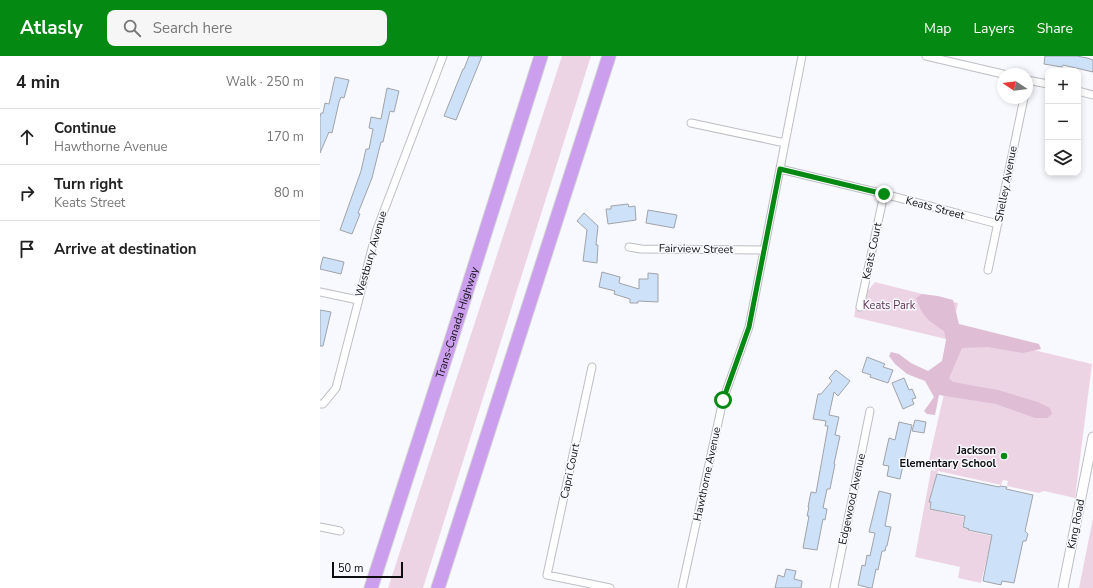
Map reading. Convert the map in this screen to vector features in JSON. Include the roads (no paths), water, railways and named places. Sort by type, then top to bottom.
[{"type":"highway","name":"Trans-Canada Highway","points":[[370,588],[542,56]]},
{"type":"highway","points":[[438,588],[608,56]]},
{"type":"street","name":"Westbury Avenue","points":[[320,404],[323,404],[336,388],[376,229],[443,56]]},
{"type":"street","name":"Hawthorne Avenue","points":[[682,588],[723,400],[749,327],[802,56]]},
{"type":"street","points":[[926,56],[997,73]]},
{"type":"street","points":[[1033,82],[1045,84]]},
{"type":"street","points":[[1081,92],[1093,95]]},
{"type":"street","name":"Shelley Avenue","points":[[988,270],[1023,104]]},
{"type":"street","points":[[691,123],[785,143]]},
{"type":"street","name":"Keats Street","points":[[780,169],[884,194],[998,224]]},
{"type":"street","name":"Keats Court","points":[[860,307],[884,194]]},
{"type":"street","name":"Fairview Street","points":[[629,247],[764,250]]},
{"type":"street","points":[[320,292],[358,300]]},
{"type":"street","name":"Capri Court","points":[[592,367],[547,575],[610,588]]},
{"type":"street","name":"Edgewood Avenue","points":[[834,588],[870,411]]},
{"type":"street","name":"King Road","points":[[1063,588],[1093,437]]},
{"type":"street","points":[[320,526],[340,531]]},
{"type":"place","name":"Jackson Elementary School","points":[[1004,456]]},
{"type":"park label","name":"Keats Park","points":[[889,305]]}]
